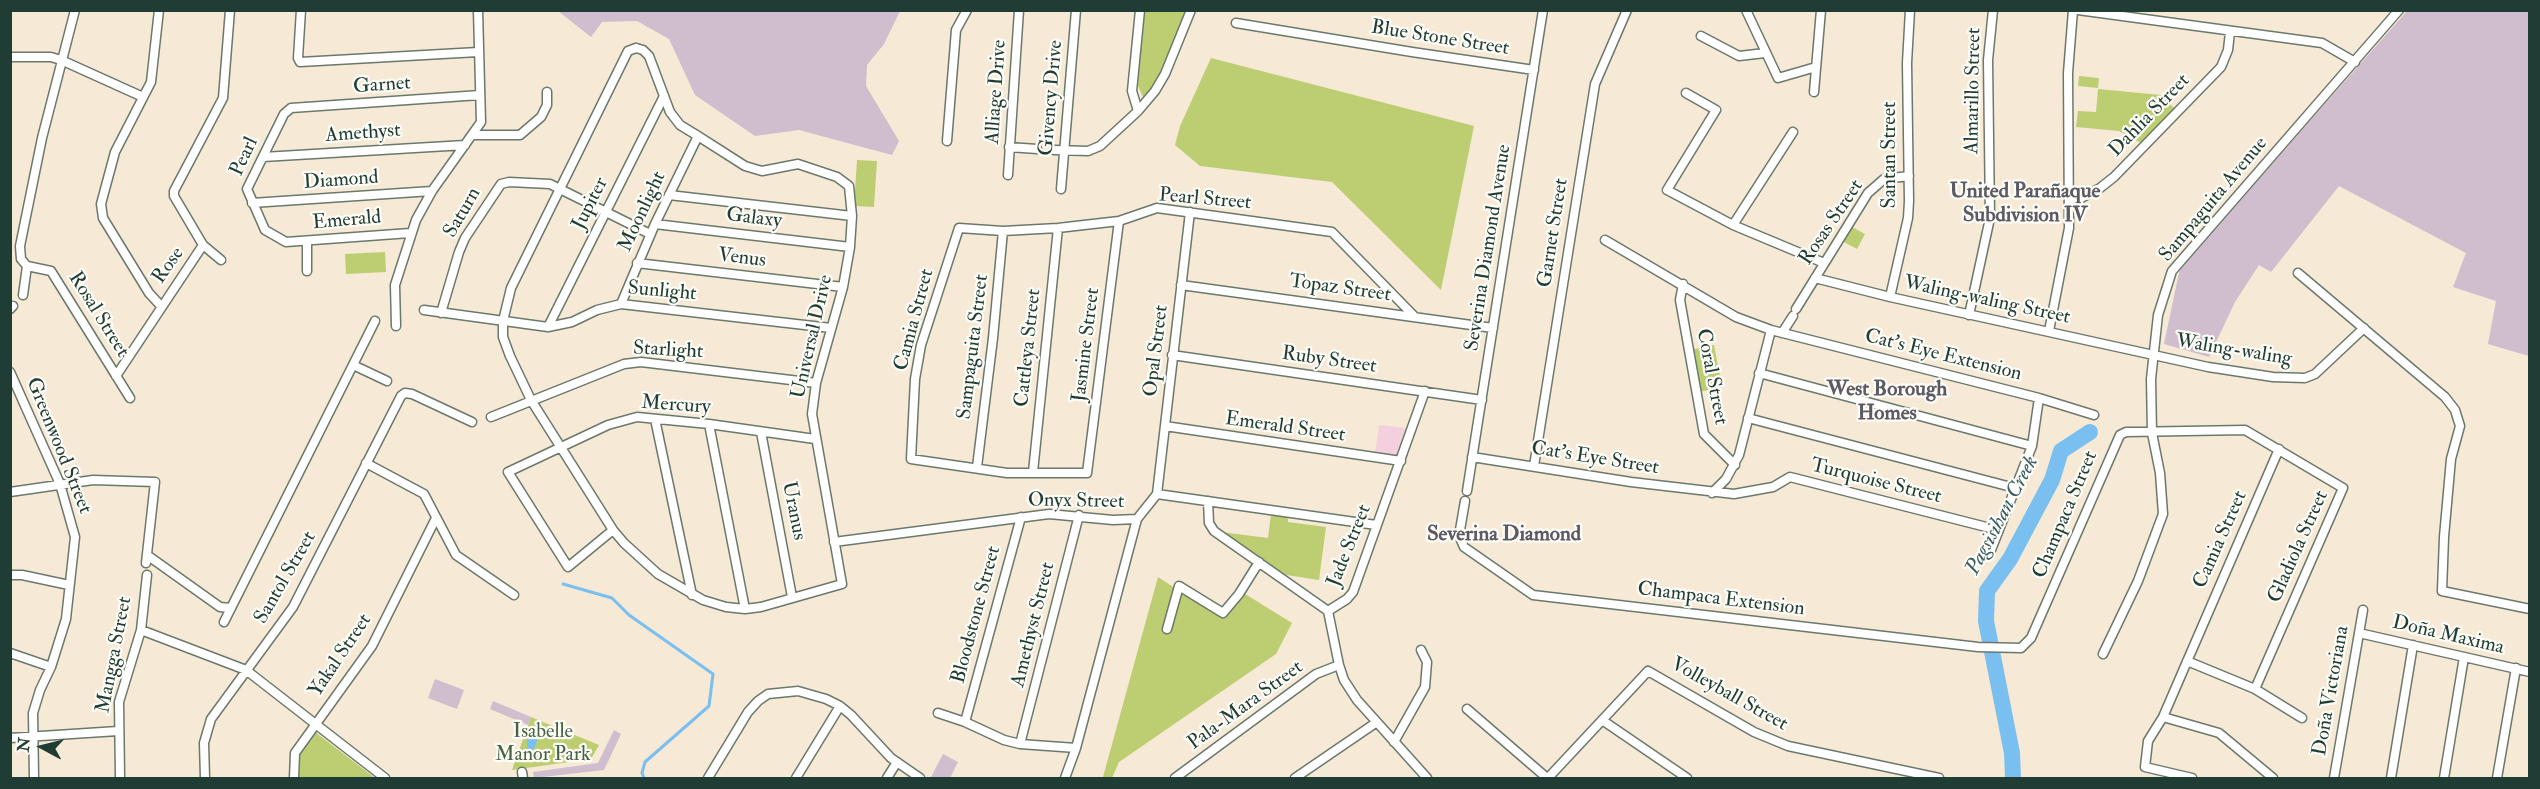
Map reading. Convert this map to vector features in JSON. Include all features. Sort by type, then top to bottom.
[{"type":"street","points":[[22,295],[27,267],[21,259],[20,246],[42,138],[75,10]]},
{"type":"street","points":[[159,10],[153,76],[115,152],[101,204],[103,218],[143,284],[161,306]]},
{"type":"street","points":[[221,260],[203,245],[176,202],[174,191],[223,98],[230,10]]},
{"type":"street","points":[[301,10],[298,58],[300,62],[478,52]]},
{"type":"street","points":[[396,326],[395,285],[410,233],[432,191],[482,117],[477,10]]},
{"type":"street","points":[[948,141],[956,30],[967,10]]},
{"type":"street","name":"Alliage Drive","points":[[1008,175],[1020,10]]},
{"type":"street","name":"Givency Drive","points":[[1061,189],[1059,151],[1076,10]]},
{"type":"street","points":[[1138,111],[1132,92],[1140,10]]},
{"type":"street","points":[[1059,151],[1088,151],[1100,146],[1138,111],[1155,91],[1165,74],[1191,10]]},
{"type":"street","name":"Severina Diamond Avenue","points":[[1467,491],[1543,10]]},
{"type":"street","name":"Garnet Street","points":[[1534,466],[1595,84],[1627,10]]},
{"type":"street","points":[[1746,10],[1778,78],[1816,67]]},
{"type":"street","points":[[1814,92],[1821,10]]},
{"type":"street","name":"Santan Street","points":[[1890,297],[1908,218],[1907,63],[1910,10]]},
{"type":"street","name":"Almarillo Street","points":[[1969,315],[1990,218],[1988,60],[1993,10]]},
{"type":"street","points":[[2049,332],[2063,261],[2070,204],[2068,73],[2076,10],[2322,43],[2355,62]]},
{"type":"street","name":"Sampaguita Avenue","points":[[2103,654],[2138,580],[2163,514],[2160,473],[2152,433],[2150,396],[2158,315],[2172,272],[2399,10]]},
{"type":"street","name":"Blue Stone Street","points":[[1236,23],[1534,70]]},
{"type":"street","name":"Dahlia Street","points":[[2070,204],[2100,188],[2114,177],[2222,67],[2228,50],[2230,32]]},
{"type":"street","points":[[1701,36],[1739,56],[1766,53]]},
{"type":"street","name":"Universal Drive","points":[[636,48],[643,50],[649,56],[670,112],[680,125],[698,136],[746,166],[762,171],[798,164],[837,177],[849,186],[852,216],[850,247],[843,287],[816,383],[812,414],[842,584],[761,607],[745,609],[726,607],[692,595],[658,574],[613,531],[531,400],[503,337],[502,321],[511,288],[558,188],[628,51],[636,48]]},
{"type":"street","points":[[10,57],[51,57],[62,60],[143,98]]},
{"type":"street","points":[[472,135],[520,135],[541,117],[547,105],[547,92]]},
{"type":"street","points":[[1686,93],[1716,110],[1667,190],[1733,225],[1824,263]]},
{"type":"street","name":"Garnet","points":[[288,110],[480,95]]},
{"type":"street","name":"Jupiter","points":[[548,327],[664,96]]},
{"type":"street","name":"Pearl","points":[[286,242],[265,230],[247,189],[288,110]]},
{"type":"street","points":[[1733,225],[1793,132]]},
{"type":"street","name":"Moonlight","points":[[621,304],[637,263],[698,136]]},
{"type":"street","name":"Amethyst","points":[[263,157],[465,145]]},
{"type":"street","points":[[1009,147],[1037,149]]},
{"type":"street","name":"Rosas Street","points":[[1782,333],[1868,193],[1884,179],[1909,176]]},
{"type":"street","name":"Saturn","points":[[441,313],[459,252],[501,184],[508,182],[550,184],[651,234]]},
{"type":"street","name":"Diamond","points":[[252,203],[432,191]]},
{"type":"street","points":[[669,195],[852,216]]},
{"type":"street","name":"Pearl Street","points":[[959,228],[1003,231],[1058,228],[1119,221],[1157,208],[1332,232],[1414,316]]},
{"type":"street","name":"Opal Street","points":[[1157,494],[1190,212]]},
{"type":"street","name":"Jasmine Street","points":[[1033,472],[1087,473],[1119,221]]},
{"type":"street","name":"Galaxy","points":[[655,224],[850,247]]},
{"type":"street","name":"Camia Street","points":[[959,228],[921,345],[915,378],[911,459],[976,467]]},
{"type":"street","name":"Cattleya Street","points":[[1033,472],[1058,228]]},
{"type":"street","name":"Sampaguita Street","points":[[976,467],[993,338],[1003,231]]},
{"type":"street","name":"Emerald","points":[[286,242],[410,233]]},
{"type":"street","name":"Cat's Eye Extension","points":[[1605,240],[1736,316],[1771,330],[2039,398],[2094,415]]},
{"type":"street","points":[[307,241],[307,271]]},
{"type":"street","name":"Rose","points":[[117,376],[203,245]]},
{"type":"street","name":"Venus","points":[[637,263],[843,287]]},
{"type":"street","name":"Rosal Street","points":[[27,267],[51,270],[130,398]]},
{"type":"street","points":[[2298,273],[2445,397],[2455,410],[2460,426],[2451,459],[2442,591],[2529,609]]},
{"type":"street","name":"Waling-waling Street","points":[[1815,278],[1969,315],[2153,355]]},
{"type":"street","name":"Coral Street","points":[[1683,284],[1680,300],[1704,434],[1735,465]]},
{"type":"street","name":"Topaz Street","points":[[1181,285],[1493,328]]},
{"type":"street","name":"Sunlight","points":[[424,310],[548,327],[572,322],[597,310],[621,304],[831,328]]},
{"type":"street","points":[[224,622],[375,321]]},
{"type":"street","name":"Waling-waling","points":[[2153,355],[2227,371],[2272,377],[2306,378],[2315,374],[2364,328]]},
{"type":"street","points":[[1712,493],[1726,479],[1735,465],[1771,330]]},
{"type":"street","name":"Ruby Street","points":[[1172,355],[1482,400]]},
{"type":"street","name":"Starlight","points":[[491,417],[624,364],[641,362],[816,383]]},
{"type":"street","points":[[353,364],[387,381]]},
{"type":"street","name":"Greenwood Street","points":[[10,372],[60,484],[75,537],[66,619],[33,713],[34,778]]},
{"type":"street","points":[[1759,373],[2032,446]]},
{"type":"street","name":"Jade Street","points":[[1208,501],[1209,523],[1214,531],[1329,611],[1347,599],[1353,591],[1425,391]]},
{"type":"street","name":"Santol Street","points":[[205,778],[204,743],[211,720],[292,607],[401,396],[405,393],[412,394],[472,422]]},
{"type":"street","points":[[1989,555],[2032,446],[2039,398]]},
{"type":"street","points":[[1748,418],[2015,488]]},
{"type":"street","points":[[655,419],[692,595]]},
{"type":"street","name":"Mercury","points":[[613,531],[567,567],[508,472],[626,420],[655,419],[709,424],[815,439]]},
{"type":"street","points":[[709,424],[745,609]]},
{"type":"street","name":"Emerald Street","points":[[1165,426],[1401,461]]},
{"type":"street","points":[[2152,433],[2245,430],[2279,449]]},
{"type":"street","name":"Uranus","points":[[761,432],[792,597]]},
{"type":"street","name":"Champaca Street","points":[[2031,638],[2115,441],[2126,432],[2152,433]]},
{"type":"street","name":"Camia Street","points":[[2192,778],[2145,767],[2148,741],[2163,717],[2279,449]]},
{"type":"street","name":"Gladiola Street","points":[[2255,689],[2343,488],[2279,449]]},
{"type":"street","name":"Cat's Eye Street","points":[[1473,457],[1712,493]]},
{"type":"street","points":[[366,463],[424,494],[456,555],[514,595]]},
{"type":"street","points":[[976,467],[1007,473],[1033,472]]},
{"type":"street","name":"Turquoise Street","points":[[1712,493],[1734,494],[1773,487],[1790,477],[1998,530]]},
{"type":"street","points":[[10,492],[110,478],[155,482],[147,559],[220,607],[231,608]]},
{"type":"street","points":[[1157,494],[1376,525]]},
{"type":"street","name":"Onyx Street","points":[[834,542],[1048,514],[1079,515],[1113,520],[1137,519],[1157,494]]},
{"type":"street","name":"Champaca Extension","points":[[1465,501],[1460,530],[1464,547],[1533,595],[1978,647],[2021,648],[2031,638]]},
{"type":"street","name":"Amethyst Street","points":[[1020,744],[1079,515]]},
{"type":"street","name":"Bloodstone Street","points":[[965,722],[1021,517]]},
{"type":"street","name":"Yakal Street","points":[[294,778],[295,753],[372,646],[436,518]]},
{"type":"street","points":[[1065,778],[1076,748],[1137,519]]},
{"type":"street","points":[[1167,629],[1179,586],[1223,612],[1239,594],[1259,562]]},
{"type":"street","points":[[10,575],[31,576],[69,585]]},
{"type":"street","name":"Mangga Street","points":[[120,778],[118,731],[122,690],[141,630],[147,575]]},
{"type":"street","name":"Doña Victoriana","points":[[2334,778],[2363,610]]},
{"type":"street","points":[[1329,611],[1339,665],[1349,688],[1424,778]]},
{"type":"street","points":[[141,630],[246,670],[385,778]]},
{"type":"street","name":"Doña Maxima","points":[[2359,633],[2529,672]]},
{"type":"street","points":[[2391,778],[2413,645]]},
{"type":"street","points":[[1394,742],[1425,687],[1427,662],[1421,650]]},
{"type":"street","points":[[10,653],[51,667]]},
{"type":"street","points":[[2444,778],[2464,657]]},
{"type":"street","points":[[2187,661],[2255,689],[2302,718]]},
{"type":"street","name":"Pala-Mara Street","points":[[1175,778],[1316,674],[1339,665]]},
{"type":"street","points":[[2497,778],[2516,668]]},
{"type":"street","name":"Volleyball Street","points":[[1548,778],[1648,671],[1754,732],[1788,746],[1939,778]]},
{"type":"street","points":[[708,778],[748,712],[758,701],[768,694],[798,691],[826,699],[840,706],[879,747],[921,778]]},
{"type":"street","points":[[796,778],[840,706]]},
{"type":"street","points":[[1467,709],[1548,778]]},
{"type":"street","points":[[938,713],[965,722],[1004,740],[1020,744],[1076,748]]},
{"type":"street","points":[[2163,717],[2219,733],[2273,778]]},
{"type":"street","points":[[1602,720],[1687,778]]},
{"type":"street","points":[[1295,778],[1377,722]]},
{"type":"street","points":[[10,738],[118,731]]},
{"type":"street","points":[[887,778],[897,762]]},
{"type":"shaded area","points":[[558,11],[900,11],[884,44],[867,65],[866,86],[899,141],[892,155],[799,130],[755,136],[695,95],[669,39],[637,21],[602,22],[591,37]]},
{"type":"shaded area","points":[[2407,11],[2529,11],[2529,356],[2488,344],[2496,301],[2453,287],[2466,253],[2339,186],[2271,272],[2259,265],[2235,302],[2209,357],[2164,344],[2180,268]]},
{"type":"shaded area","points":[[1379,425],[1406,428],[1396,457],[1375,454]]},
{"type":"shaded area","points":[[435,679],[464,690],[457,709],[428,698]]},
{"type":"shaded area","points":[[493,701],[531,717],[528,725],[490,709]]},
{"type":"shaded area","points":[[614,730],[621,734],[604,770],[534,778],[533,772],[598,763]]},
{"type":"shaded area","points":[[943,754],[958,762],[950,778],[931,777]]},
{"type":"green space","points":[[1143,11],[1186,11],[1160,73],[1143,97],[1138,86],[1137,67]]},
{"type":"green space","points":[[1211,58],[1474,126],[1441,290],[1332,182],[1200,166],[1175,145],[1180,126]]},
{"type":"green space","points":[[2079,76],[2099,78],[2098,88],[2078,86]]},
{"type":"green space","points":[[2098,89],[2161,95],[2174,108],[2141,143],[2119,131],[2076,127],[2078,111],[2096,112]]},
{"type":"green space","points":[[857,160],[877,161],[874,207],[854,206]]},
{"type":"green space","points":[[1852,227],[1865,234],[1857,249],[1844,242]]},
{"type":"green space","points":[[385,252],[386,272],[346,274],[345,254]]},
{"type":"green space","points":[[1714,345],[1722,387],[1699,392],[1690,350]]},
{"type":"green space","points":[[1271,514],[1288,517],[1288,522],[1326,527],[1319,580],[1280,574],[1221,532],[1268,538]]},
{"type":"green space","points":[[1158,577],[1216,615],[1242,592],[1292,623],[1276,654],[1119,762],[1112,778],[1103,777]]},
{"type":"green space","name":"Isabelle Manor Park","points":[[531,717],[599,745],[591,759],[512,770]]},
{"type":"green space","points":[[315,732],[375,778],[299,778],[300,754]]},
{"type":"water","points":[[534,728],[538,738],[531,751],[527,749],[527,742]]},
{"type":"waterway","name":"Pagsisihan Creek","points":[[2013,778],[2012,753],[1986,621],[1987,591],[2010,559],[2052,480],[2061,451],[2090,432]]},
{"type":"waterway","name":"Pagsisihan Creek","points":[[563,584],[612,598],[629,615],[713,674],[709,706],[645,762],[642,773],[644,778]]},
{"type":"district","name":"United Parañaque Subdivision IV","points":[[2025,204]]},
{"type":"district","name":"West Borough Homes","points":[[1887,402]]},
{"type":"district","name":"Severina Diamond","points":[[1504,535]]}]
